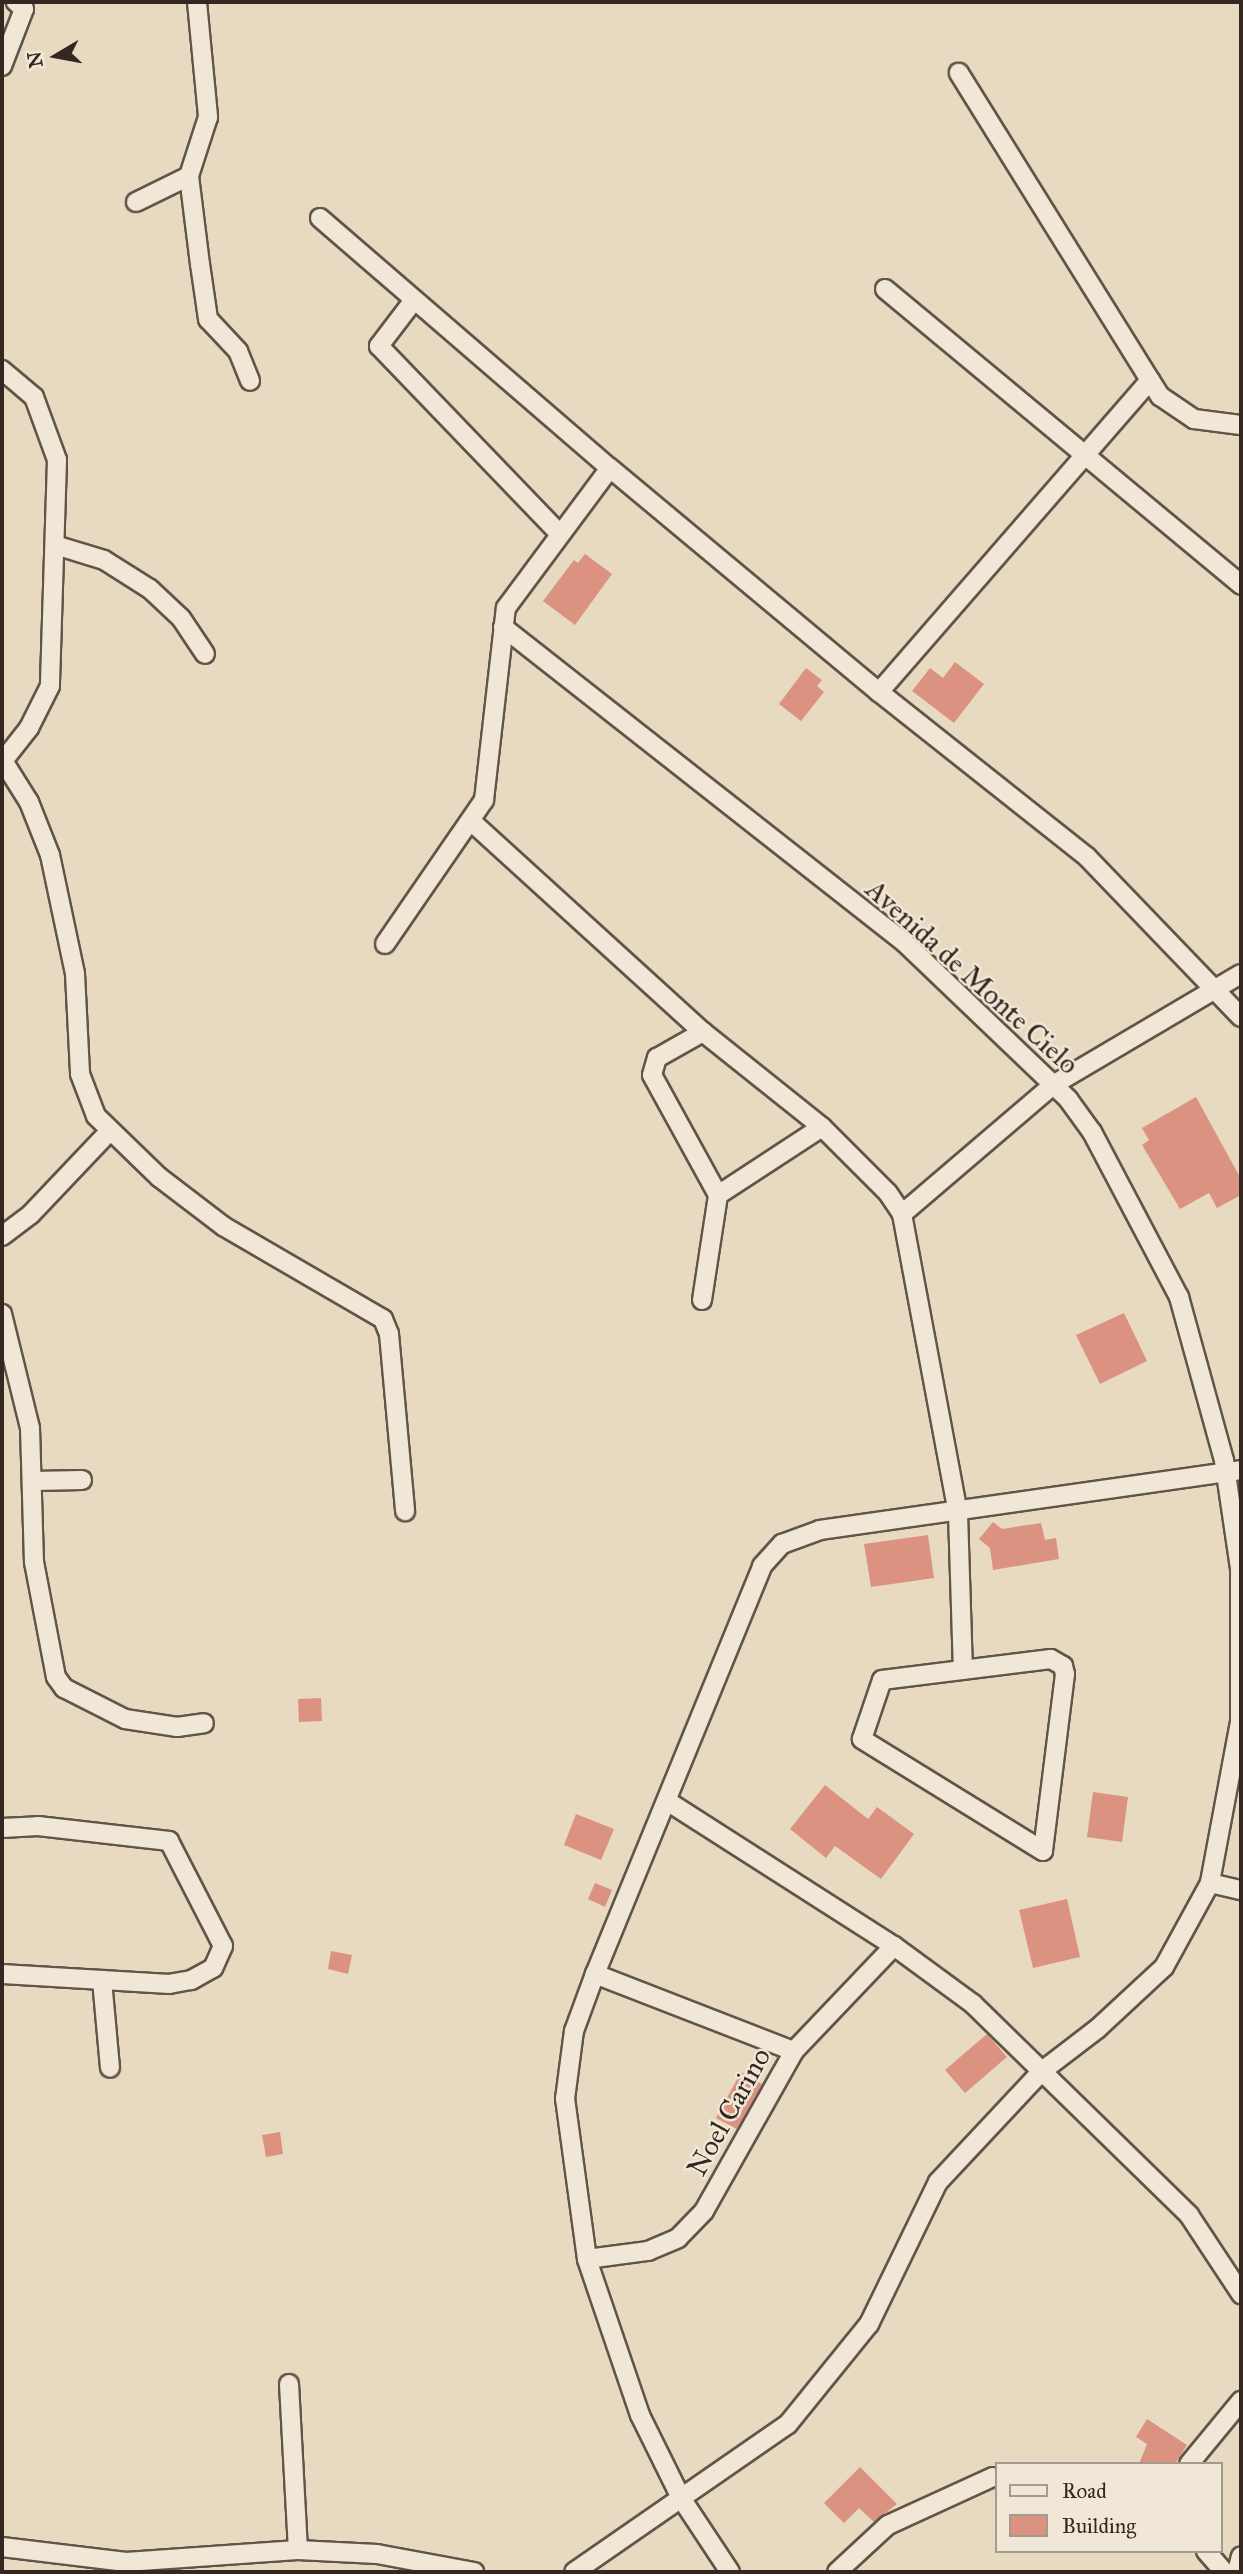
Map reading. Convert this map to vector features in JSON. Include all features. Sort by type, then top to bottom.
[{"type":"street","points":[[2,66],[23,9],[16,2]]},
{"type":"street","points":[[197,2],[208,117],[189,176],[208,319],[238,351],[250,381]]},
{"type":"street","points":[[959,73],[1160,396],[1194,419],[1241,425]]},
{"type":"street","points":[[136,202],[189,176]]},
{"type":"street","points":[[320,218],[610,468],[879,692],[1087,857],[1241,1017]]},
{"type":"street","points":[[885,289],[1241,585]]},
{"type":"street","points":[[414,300],[379,346],[558,532]]},
{"type":"street","points":[[2,370],[34,397],[57,460],[50,686],[29,728],[2,760],[29,802],[50,855],[75,974],[80,1074],[96,1116],[108,1133],[223,1226],[383,1319],[389,1334],[405,1511]]},
{"type":"street","points":[[879,692],[1150,380]]},
{"type":"street","points":[[386,944],[472,822],[484,800],[506,608],[558,532],[610,468]]},
{"type":"street","points":[[55,545],[104,560],[150,589],[181,618],[205,654]]},
{"type":"street","name":"Avenida de Monte Cielo","points":[[503,627],[905,943],[1054,1085],[1092,1132],[1179,1297],[1233,1471],[1240,1569],[1240,1722],[1210,1883],[1164,1967],[1097,2029],[1041,2072],[938,2182],[869,2323],[788,2424],[574,2572]]},
{"type":"street","points":[[472,822],[703,1032],[822,1128],[888,1193],[902,1214],[958,1513],[963,1668]]},
{"type":"street","points":[[902,1214],[1054,1085],[1241,974]]},
{"type":"street","points":[[702,1300],[718,1195],[652,1075],[657,1058],[703,1032]]},
{"type":"street","points":[[718,1195],[822,1128]]},
{"type":"street","points":[[2,1236],[31,1214],[108,1133]]},
{"type":"street","points":[[2,1314],[25,1397],[34,1481],[34,1562],[56,1677],[64,1688],[125,1719],[177,1727],[204,1723]]},
{"type":"street","points":[[730,2572],[681,2498],[640,2415],[587,2259],[565,2098],[574,2031],[595,1974],[762,1566],[782,1544],[820,1530],[958,1513],[1233,1471]]},
{"type":"street","points":[[34,1481],[82,1480]]},
{"type":"street","points":[[1051,1659],[1063,1666],[1043,1852],[862,1739],[882,1680],[963,1668],[1051,1659]]},
{"type":"street","points":[[667,1801],[894,1946],[973,2004],[1189,2215],[1241,2294]]},
{"type":"street","points":[[2,1828],[38,1826],[169,1841],[223,1946],[213,1968],[191,1980],[169,1984],[2,1974]]},
{"type":"street","points":[[1210,1883],[1241,1891]]},
{"type":"street","name":"Noel Carino","points":[[587,2259],[648,2251],[678,2238],[704,2211],[794,2051],[894,1946]]},
{"type":"street","points":[[595,1974],[794,2051]]},
{"type":"street","points":[[103,1980],[110,2068]]},
{"type":"street","points":[[289,2384],[298,2550]]},
{"type":"street","points":[[1191,2462],[1241,2401]]},
{"type":"street","points":[[837,2572],[888,2525],[993,2477]]},
{"type":"street","points":[[2,2547],[126,2562],[298,2550],[377,2554],[474,2572]]},
{"type":"street","points":[[1208,2553],[1224,2572]]},
{"type":"street","points":[[1237,2572],[1241,2556]]},
{"type":"building","points":[[585,554],[612,574],[575,625],[543,601],[574,560],[578,563]]},
{"type":"building","points":[[955,662],[984,684],[954,723],[912,691],[930,668],[943,678]]},
{"type":"building","points":[[806,668],[822,680],[817,686],[824,692],[801,721],[779,704]]},
{"type":"building","points":[[1196,1097],[1241,1179],[1241,1195],[1217,1208],[1209,1193],[1180,1209],[1142,1145],[1149,1140],[1142,1128]]},
{"type":"building","points":[[1124,1313],[1147,1361],[1100,1384],[1076,1335]]},
{"type":"building","points":[[993,1522],[1002,1529],[1041,1523],[1045,1540],[1056,1538],[1059,1559],[993,1570],[990,1548],[979,1539]]},
{"type":"building","points":[[928,1535],[934,1578],[871,1587],[864,1544]]},
{"type":"building","points":[[321,1698],[322,1721],[299,1722],[298,1699]]},
{"type":"building","points":[[825,1785],[868,1819],[877,1807],[914,1834],[881,1879],[835,1846],[826,1858],[790,1829]]},
{"type":"building","points":[[1093,1792],[1128,1797],[1122,1842],[1087,1837]]},
{"type":"building","points":[[576,1814],[614,1829],[601,1860],[564,1845]]},
{"type":"building","points":[[595,1883],[612,1890],[605,1907],[588,1899]]},
{"type":"building","points":[[1067,1899],[1080,1957],[1033,1968],[1019,1910]]},
{"type":"building","points":[[331,1951],[352,1955],[348,1974],[328,1969]]},
{"type":"building","points":[[987,2034],[1007,2057],[965,2093],[945,2070]]},
{"type":"building","points":[[741,2072],[762,2084],[737,2129],[716,2118]]},
{"type":"building","points":[[280,2132],[283,2154],[266,2157],[262,2135]]},
{"type":"building","points":[[1147,2419],[1187,2445],[1176,2462],[1140,2462],[1147,2444],[1136,2437]]},
{"type":"building","points":[[860,2467],[897,2504],[874,2522],[859,2508],[844,2523],[824,2503]]}]
